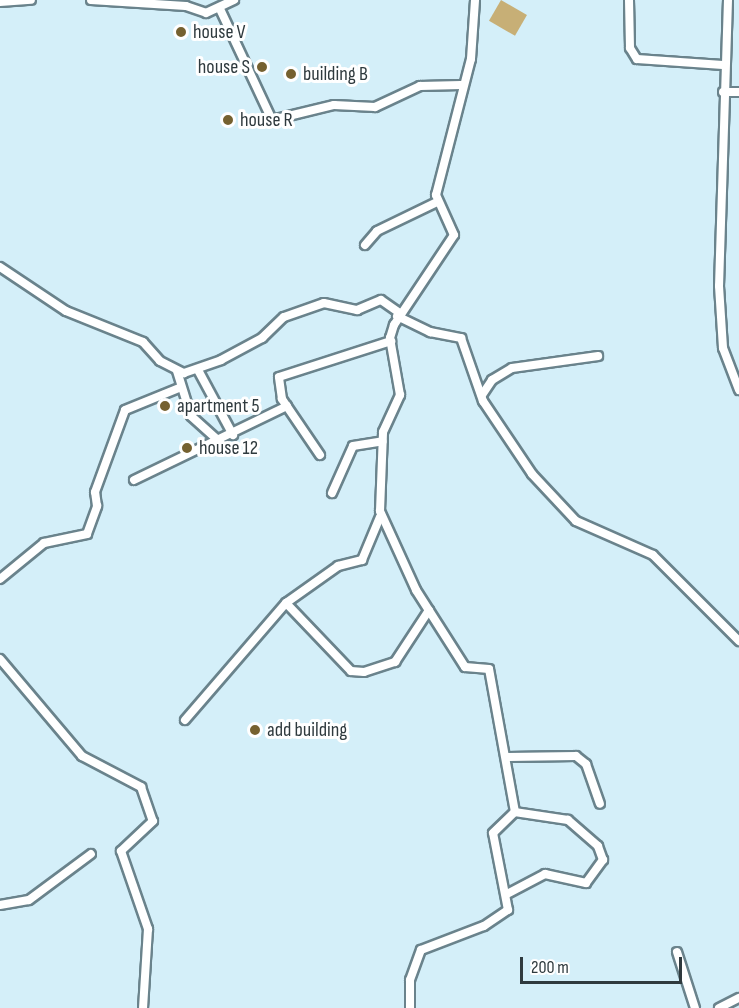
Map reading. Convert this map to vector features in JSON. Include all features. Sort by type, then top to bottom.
[{"type":"street","points":[[0,2],[31,0]]},
{"type":"street","points":[[91,0],[186,6],[207,13],[220,9],[234,0]]},
{"type":"street","points":[[185,720],[286,603],[338,566],[362,560],[381,517],[383,441],[400,394],[391,341],[398,314],[450,249],[455,232],[438,202],[460,85],[471,59],[475,0]]},
{"type":"street","points":[[629,0],[630,48],[636,59],[723,65]]},
{"type":"street","points":[[728,0],[723,65],[722,339],[739,390]]},
{"type":"street","points":[[220,9],[232,25],[250,81],[272,120],[334,105],[375,107],[420,86],[460,85]]},
{"type":"street","points":[[723,92],[739,92]]},
{"type":"street","points":[[365,245],[377,231],[438,202]]},
{"type":"street","points":[[0,267],[66,311],[143,342],[177,371],[179,388],[196,423],[220,442]]},
{"type":"street","points":[[177,371],[198,370],[262,338],[284,317],[324,303],[357,310],[381,300],[398,314],[429,332],[461,338],[482,395],[526,467],[576,521],[653,555],[739,641]]},
{"type":"street","points":[[320,455],[287,406],[279,377],[391,341]]},
{"type":"street","points":[[482,395],[492,380],[512,368],[598,356]]},
{"type":"street","points":[[198,370],[233,435]]},
{"type":"street","points":[[0,579],[44,543],[87,534],[98,506],[95,492],[125,410],[179,388]]},
{"type":"street","points":[[134,480],[220,442],[287,406]]},
{"type":"street","points":[[332,493],[353,446],[383,441]]},
{"type":"street","points":[[381,517],[429,610],[465,667],[489,669],[508,758],[515,812]]},
{"type":"street","points":[[286,603],[351,671],[364,672],[395,662],[429,610]]},
{"type":"street","points":[[0,659],[82,756],[141,787],[153,821],[121,851],[148,929],[143,1008]]},
{"type":"street","points":[[508,758],[576,756],[586,764],[600,804]]},
{"type":"street","points":[[410,1008],[410,980],[422,950],[496,921],[508,910],[507,894],[494,833],[515,812]]},
{"type":"street","points":[[507,894],[545,874],[586,883],[603,860],[598,846],[568,820],[515,812]]},
{"type":"street","points":[[0,905],[29,900],[91,854]]},
{"type":"street","points":[[677,952],[695,1008]]},
{"type":"street","points":[[719,1008],[739,998]]},
{"type":"shaded area","points":[[501,0],[527,15],[515,36],[489,21]]},
{"type":"place","name":"house V","points":[[181,32]]},
{"type":"place","name":"house S","points":[[262,67]]},
{"type":"place","name":"building B","points":[[291,74]]},
{"type":"place","name":"house R","points":[[228,120]]},
{"type":"place","name":"apartment 5","points":[[165,406]]},
{"type":"place","name":"house 12","points":[[187,448]]},
{"type":"place","name":"add building","points":[[255,730]]}]
